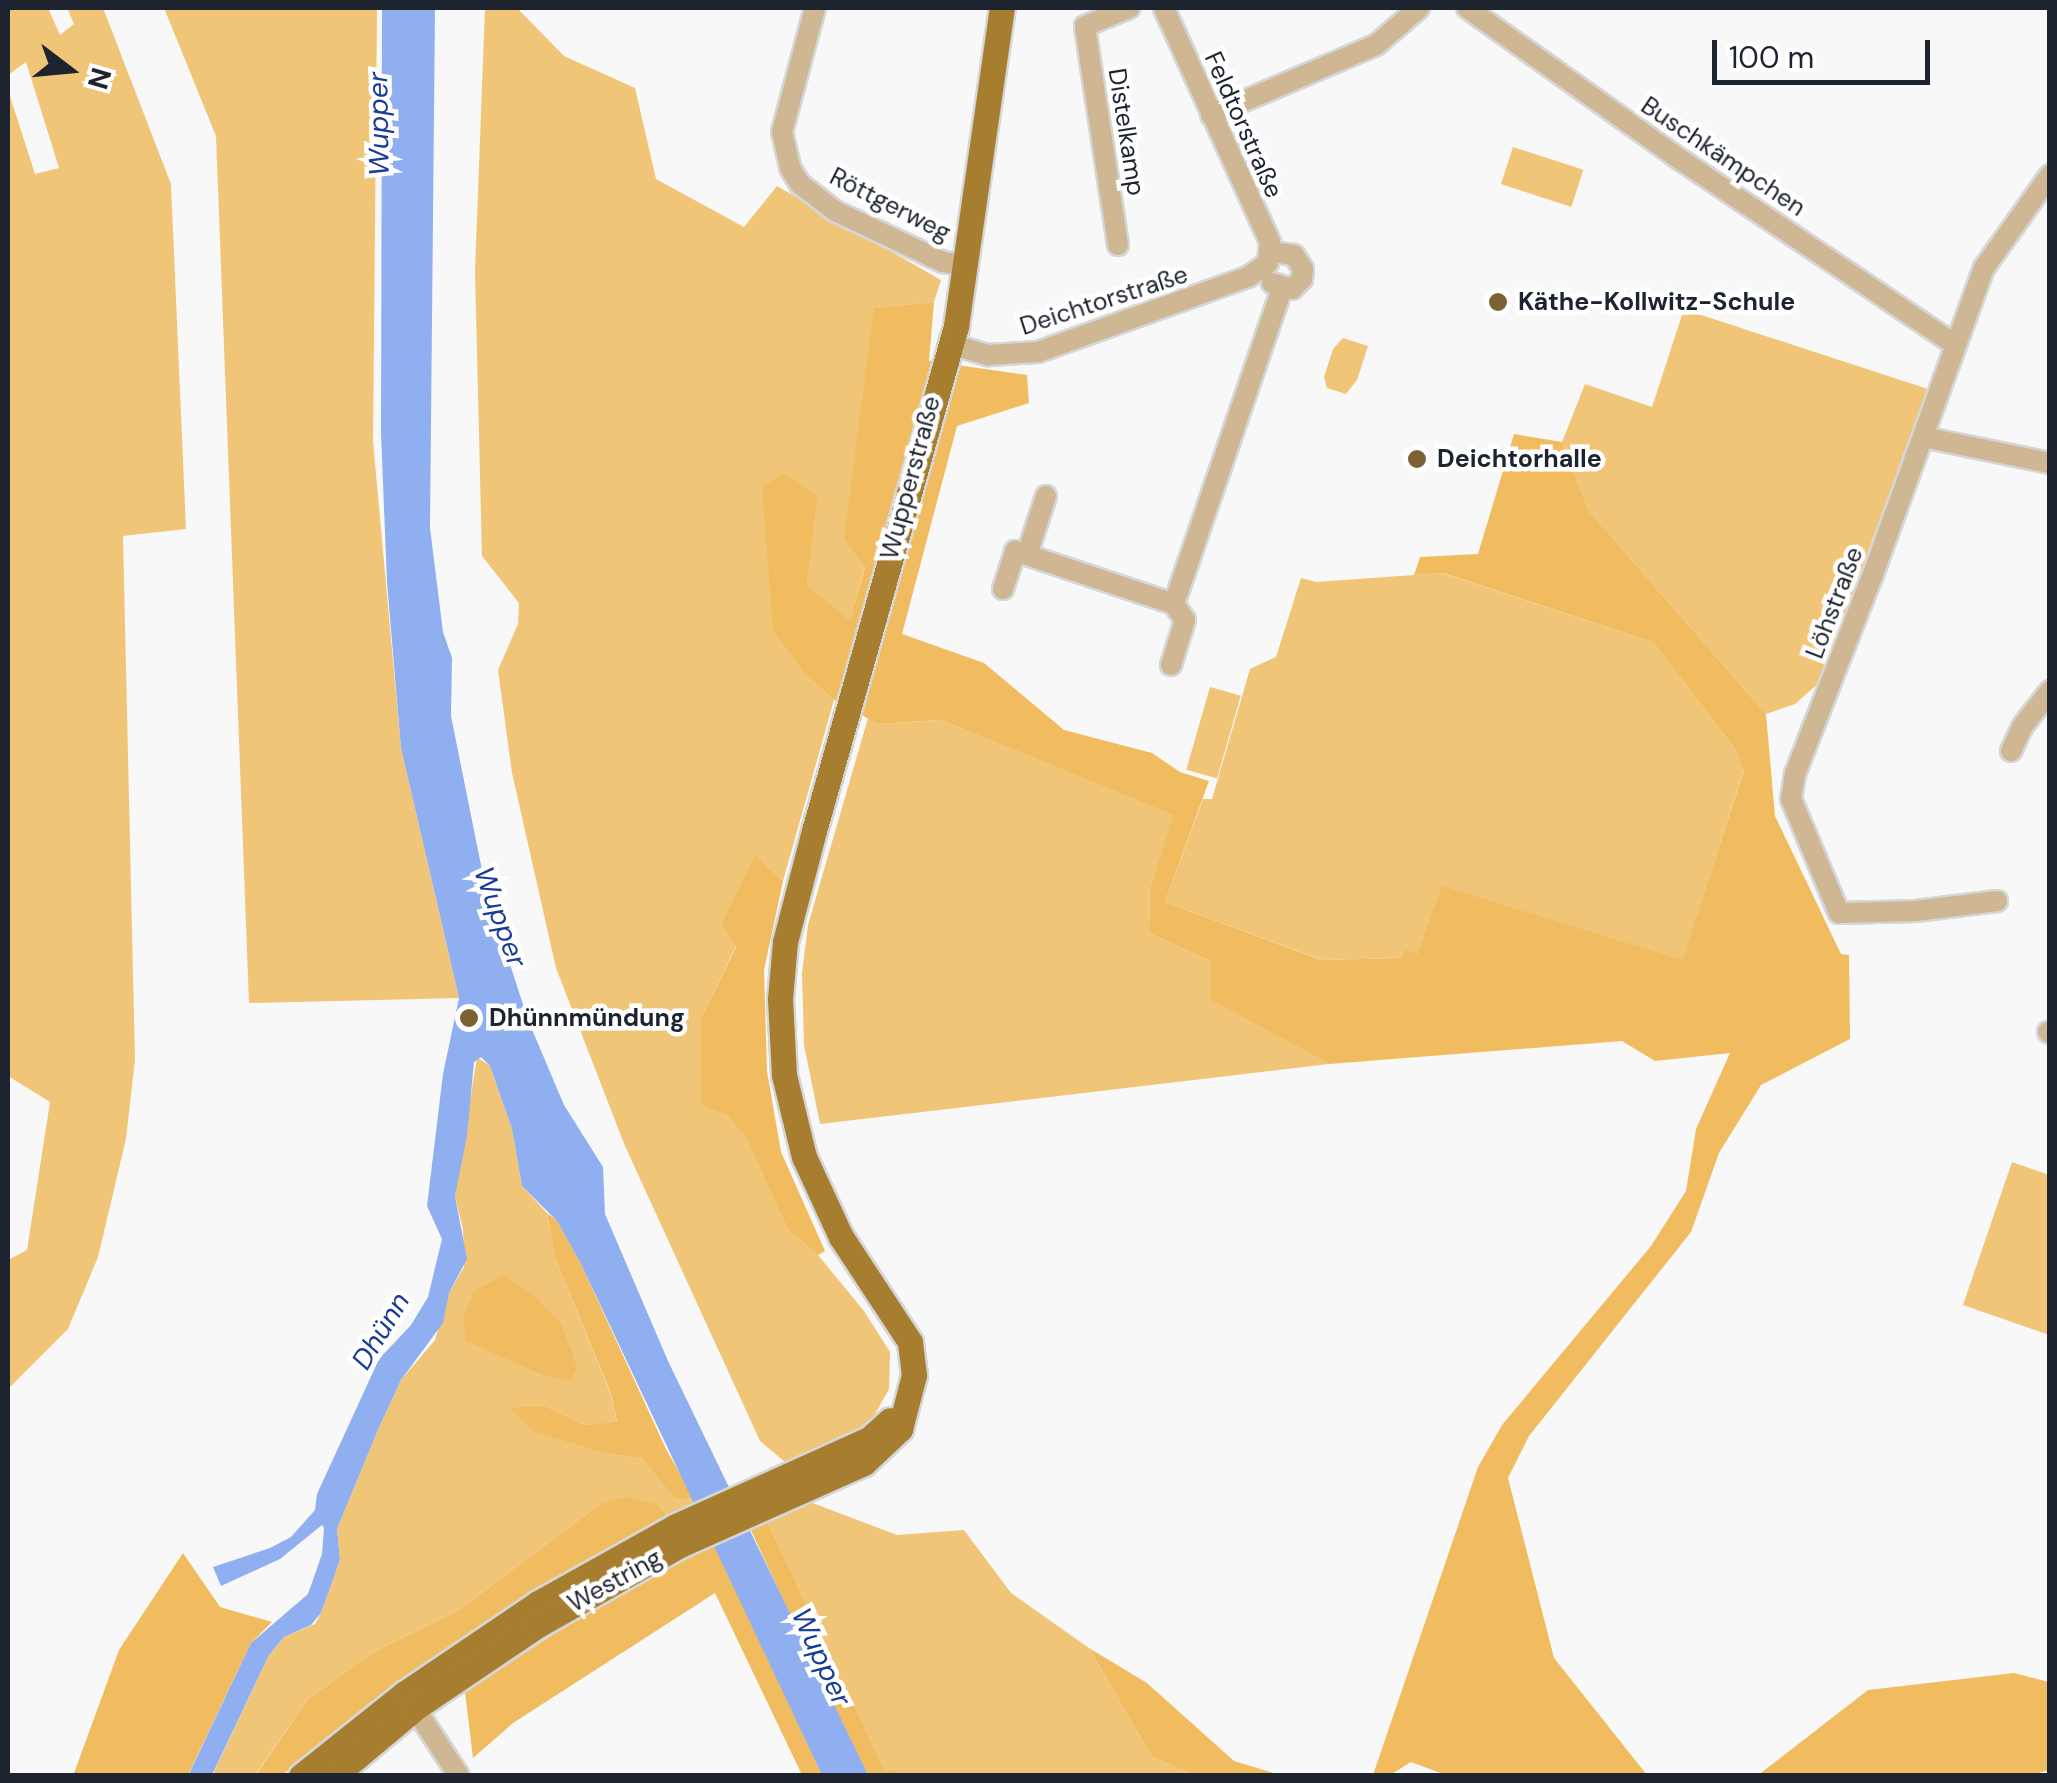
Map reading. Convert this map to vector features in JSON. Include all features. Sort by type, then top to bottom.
[{"type":"main road","name":"Wupperstraße","points":[[785,942],[950,344],[1002,8]]},
{"type":"main road","name":"Westring","points":[[334,1776],[410,1700],[678,1536],[829,1468],[904,1414],[914,1375],[910,1342],[822,1200],[789,1104],[780,1023],[785,942]]},
{"type":"main road","points":[[300,1776],[410,1700]]},
{"type":"street","name":"Röttgerweg","points":[[816,8],[784,121],[790,168],[800,184],[835,211],[943,262],[964,265]]},
{"type":"street","name":"Distelkamp","points":[[1118,245],[1086,17],[1130,8]]},
{"type":"street","name":"Feldtorstraße","points":[[1164,8],[1211,115],[1266,262]]},
{"type":"street","points":[[1211,115],[1376,44],[1419,8]]},
{"type":"street","name":"Buschkämpchen","points":[[1467,8],[1681,160],[1954,344]]},
{"type":"street","name":"Löhstraße","points":[[1996,900],[1916,911],[1839,912],[1791,799],[1795,774],[1984,268],[2050,175]]},
{"type":"street","points":[[1294,256],[1303,268],[1297,286],[1282,288],[1266,262],[1294,256]]},
{"type":"street","name":"Deichtorstraße","points":[[950,344],[988,355],[1038,352],[1164,310],[1266,262]]},
{"type":"street","points":[[1174,604],[1282,288]]},
{"type":"street","points":[[1923,436],[2050,463]]},
{"type":"street","points":[[1027,555],[1046,496]]},
{"type":"street","points":[[1003,589],[1015,552],[1174,604],[1186,620],[1172,664]]},
{"type":"street","points":[[2011,751],[2050,691]]},
{"type":"street","points":[[410,1700],[458,1776]]},
{"type":"shaded area","points":[[8,8],[48,8],[60,35],[74,24],[67,8],[103,8],[171,184],[186,529],[123,536],[135,1060],[126,1139],[98,1257],[68,1329],[8,1389],[8,1260],[27,1250],[50,1102],[8,1076],[8,90],[35,174],[59,168],[26,62],[8,75]]},
{"type":"shaded area","points":[[164,8],[377,8],[373,441],[401,748],[459,998],[249,1003],[216,136]]},
{"type":"shaded area","points":[[485,8],[517,8],[564,56],[635,88],[656,179],[744,227],[777,186],[941,280],[934,302],[875,308],[865,566],[850,622],[807,585],[816,496],[784,473],[806,675],[834,700],[783,881],[756,856],[736,946],[701,1018],[727,1115],[748,1138],[788,1230],[818,1255],[864,1311],[890,1352],[889,1389],[873,1418],[850,1437],[785,1462],[760,1441],[625,1146],[556,968],[512,773],[498,670],[518,624],[519,603],[482,556],[475,271]]},
{"type":"shaded area","points":[[1513,147],[1583,170],[1571,207],[1501,184]]},
{"type":"shaded area","points":[[934,302],[929,361],[1027,375],[1029,403],[957,426],[902,634],[984,663],[1064,730],[1152,753],[1180,772],[1209,781],[1165,902],[1321,960],[1402,958],[1405,950],[1417,954],[1442,886],[1682,960],[1744,770],[1735,749],[1653,642],[1443,573],[1414,575],[1420,557],[1478,554],[1514,434],[1562,442],[1589,511],[1766,714],[1775,816],[1841,954],[1849,955],[1850,1039],[1761,1085],[1719,1153],[1691,1232],[1529,1436],[1508,1478],[1554,1658],[1647,1775],[1446,1775],[1411,1762],[1390,1775],[1373,1775],[1478,1467],[1502,1425],[1651,1246],[1686,1191],[1696,1129],[1730,1053],[1655,1061],[1622,1041],[1329,1064],[1211,1000],[1210,961],[1149,933],[1150,887],[1174,815],[941,720],[878,724],[834,700],[806,675],[773,630],[762,487],[784,473],[817,496],[807,585],[850,621],[865,567],[844,539],[874,308]]},
{"type":"shaded area","points":[[1689,311],[1928,389],[1820,682],[1795,704],[1766,714],[1589,511],[1562,442],[1585,384],[1652,407],[1682,315]]},
{"type":"shaded area","points":[[1343,338],[1368,346],[1357,380],[1346,394],[1327,388],[1324,377],[1333,349]]},
{"type":"shaded area","points":[[1442,573],[1653,642],[1735,749],[1744,769],[1682,961],[1443,887],[1417,954],[1403,958],[1322,960],[1165,902],[1203,799],[1212,799],[1250,669],[1276,657],[1301,578],[1316,582]]},
{"type":"shaded area","points":[[1210,687],[1241,696],[1217,778],[1186,770]]},
{"type":"shaded area","points":[[868,718],[878,724],[941,720],[1175,815],[1150,887],[1149,933],[1210,961],[1212,1000],[1329,1064],[820,1124],[804,1045],[802,973],[808,925]]},
{"type":"shaded area","points":[[755,855],[783,881],[764,970],[767,1071],[781,1152],[825,1251],[818,1255],[788,1230],[747,1138],[727,1115],[702,1105],[701,1018],[736,947],[722,924]]},
{"type":"shaded area","points":[[477,1057],[490,1066],[512,1129],[522,1186],[547,1213],[555,1258],[610,1392],[617,1423],[585,1425],[545,1406],[609,1454],[644,1458],[674,1498],[694,1498],[696,1503],[668,1516],[657,1504],[600,1504],[459,1610],[374,1652],[308,1699],[255,1775],[212,1776],[269,1655],[284,1637],[315,1624],[321,1613],[340,1560],[337,1529],[401,1380],[435,1340],[449,1293],[464,1267],[463,1229],[455,1196]]},
{"type":"shaded area","points":[[2012,1162],[2049,1175],[2049,1335],[1963,1305]]},
{"type":"shaded area","points":[[547,1213],[557,1221],[581,1264],[666,1449],[694,1498],[674,1498],[643,1458],[609,1454],[535,1432],[511,1408],[545,1406],[585,1425],[617,1422],[610,1391],[555,1258]]},
{"type":"shaded area","points":[[504,1275],[534,1295],[561,1323],[577,1368],[570,1381],[543,1375],[466,1341],[463,1319],[474,1291]]},
{"type":"shaded area","points":[[624,1497],[657,1504],[668,1516],[434,1658],[282,1775],[255,1776],[308,1699],[374,1652],[459,1610],[600,1504]]},
{"type":"shaded area","points":[[810,1502],[897,1535],[964,1530],[1011,1593],[1089,1648],[1152,1757],[1195,1775],[885,1773],[767,1521]]},
{"type":"shaded area","points":[[767,1521],[885,1772],[893,1770],[897,1775],[868,1775],[840,1723],[750,1528]]},
{"type":"shaded area","points":[[715,1544],[822,1775],[802,1775],[715,1593],[513,1723],[473,1758],[465,1692],[580,1617]]},
{"type":"shaded area","points":[[183,1553],[220,1607],[272,1622],[251,1643],[188,1775],[73,1776],[119,1650]]},
{"type":"shaded area","points":[[1089,1648],[1147,1683],[1234,1761],[1280,1775],[1195,1775],[1152,1757]]},
{"type":"shaded area","points":[[2014,1673],[2049,1682],[2049,1770],[2027,1776],[1757,1776],[1868,1690]]},
{"type":"water","points":[[382,8],[435,8],[430,528],[443,632],[452,658],[451,716],[486,890],[528,1020],[564,1105],[603,1167],[605,1214],[668,1361],[868,1775],[822,1775],[581,1264],[557,1221],[522,1186],[512,1129],[490,1066],[481,1057],[474,1062],[467,1136],[455,1196],[467,1259],[449,1293],[443,1323],[401,1380],[380,1425],[337,1529],[340,1560],[321,1613],[311,1625],[284,1637],[269,1655],[212,1775],[188,1776],[251,1643],[308,1594],[322,1554],[324,1528],[322,1525],[280,1559],[221,1586],[213,1567],[291,1537],[315,1510],[317,1494],[379,1359],[411,1325],[428,1297],[442,1239],[427,1206],[443,1074],[459,998],[401,748],[387,582],[381,433]]},
{"type":"place","name":"Käthe-Kollwitz-Schule","points":[[1498,302]]},
{"type":"place","name":"Deichtorhalle","points":[[1417,459]]},
{"type":"place","name":"Dhünnmündung","points":[[469,1018]]},
{"type":"water label","name":"Wupper","points":[[379,124]]},
{"type":"water label","name":"Wupper","points":[[500,917]]},
{"type":"water label","name":"Dhünn","points":[[381,1331]]},
{"type":"water label","name":"Wupper","points":[[821,1657]]}]
